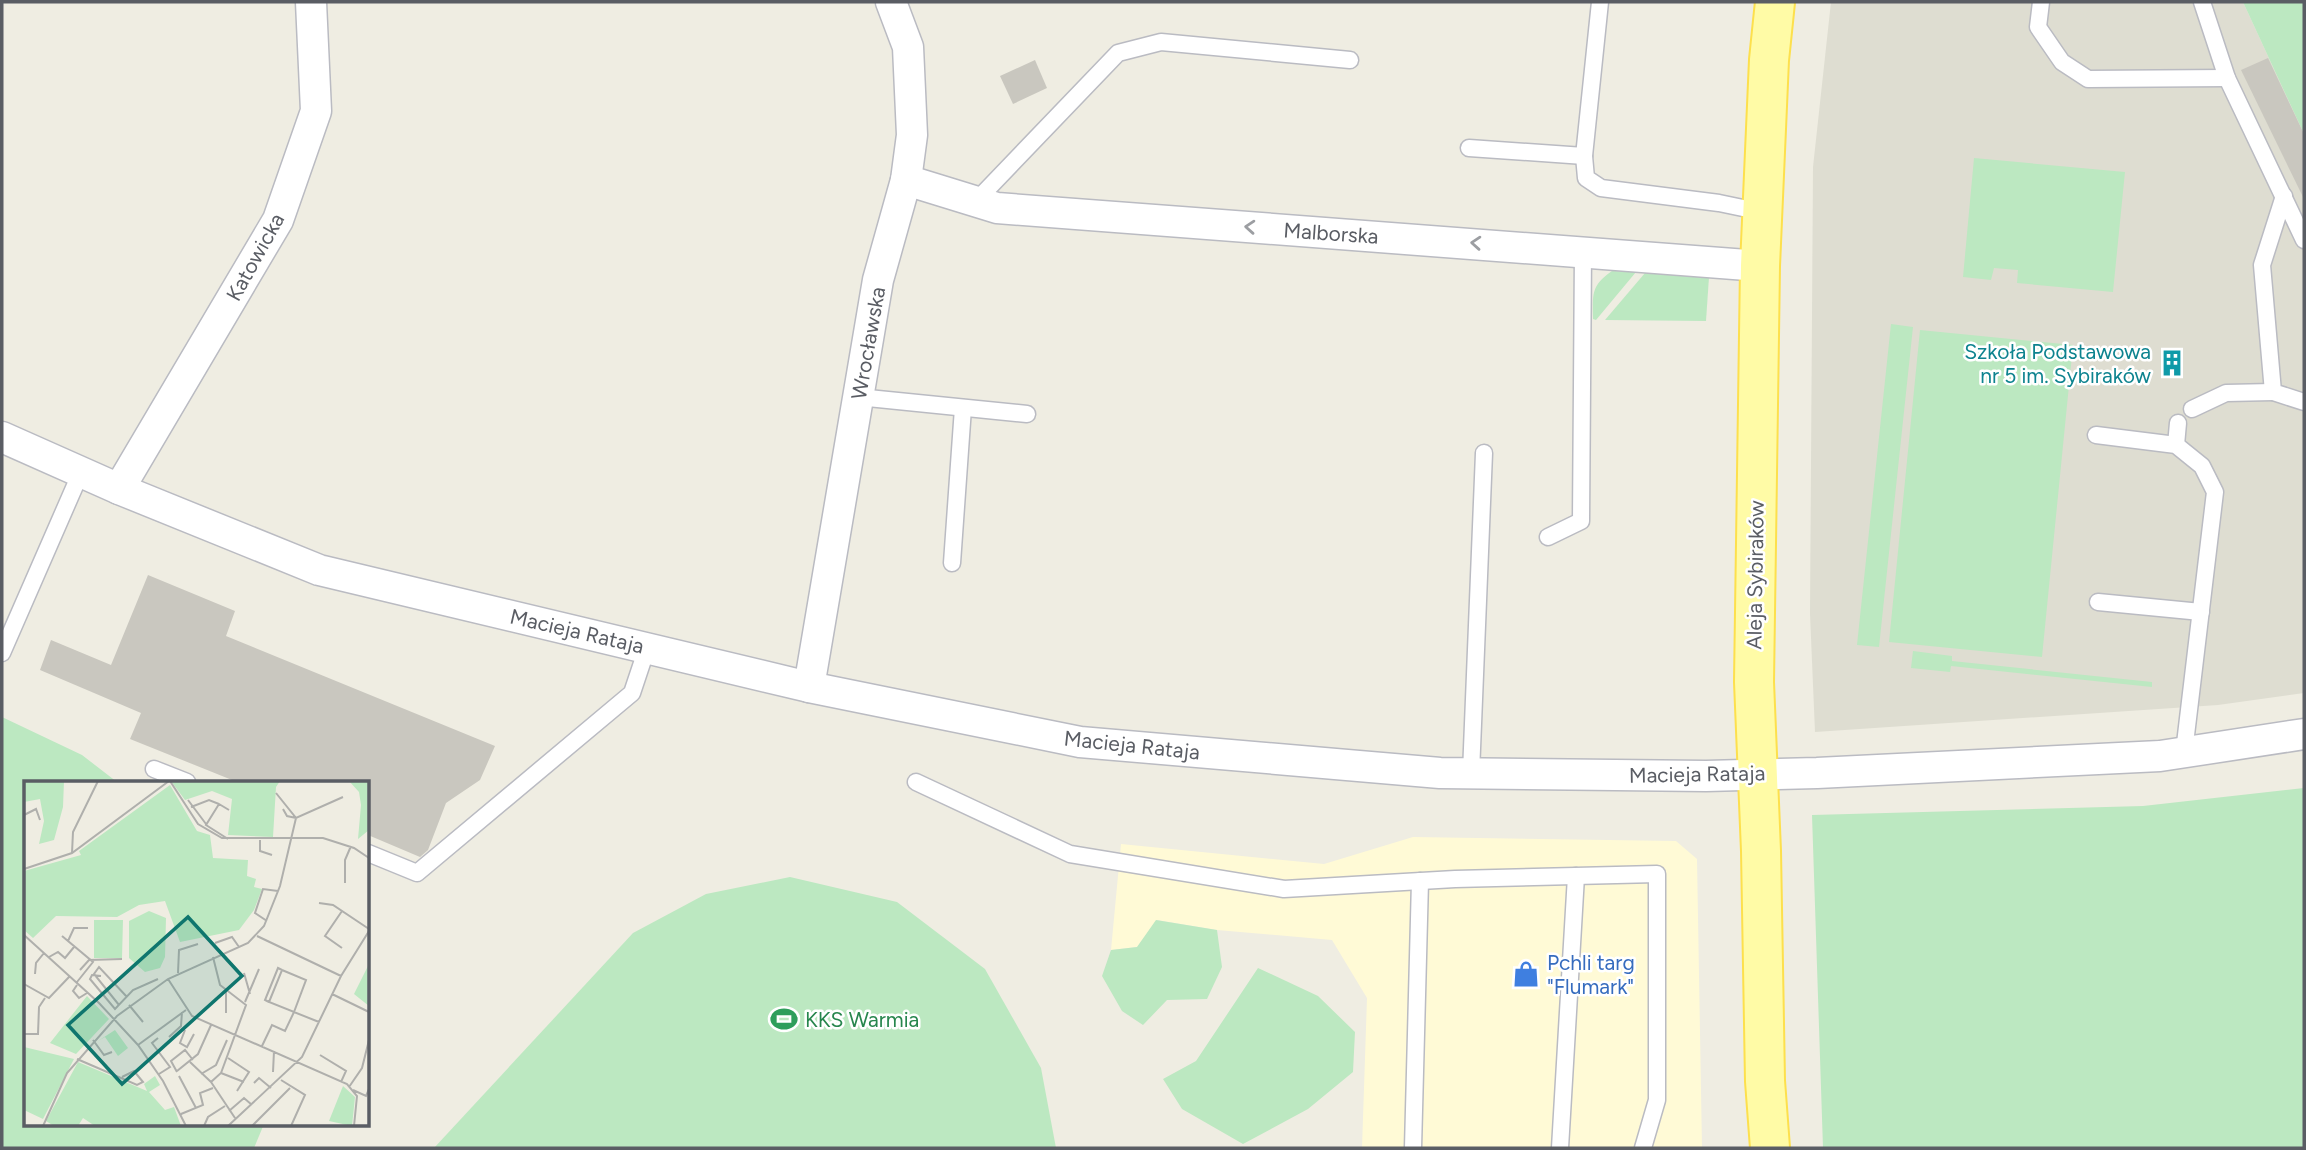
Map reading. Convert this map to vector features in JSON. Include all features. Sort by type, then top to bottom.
[{"type":"main road","name":"Aleja Sybiraków","points":[[1770,1148],[1765,1081],[1754,682],[1760,266],[1769,60],[1775,2]]},
{"type":"street","name":"Katowicka","points":[[120,489],[278,220],[316,111],[311,2]]},
{"type":"street","name":"Wrocławska","points":[[809,687],[878,280],[906,180],[912,135],[908,47],[891,2]]},
{"type":"street","name":"Malborska","points":[[906,180],[987,205],[1760,266]]},
{"type":"street","name":"Macieja Rataja","points":[[2,437],[120,489],[319,570],[809,687],[1080,742],[1440,773],[1706,776],[2160,756],[2304,734]]},
{"type":"lane","points":[[1600,2],[1584,156],[1586,178],[1601,188],[1719,203],[1762,212]]},
{"type":"lane","points":[[2041,2],[2038,27],[2062,62],[2088,79],[2227,78]]},
{"type":"lane","points":[[2202,2],[2227,78],[2304,240]]},
{"type":"lane","points":[[987,205],[1118,53],[1161,42],[1350,60]]},
{"type":"lane","points":[[1469,148],[1584,156]]},
{"type":"lane","points":[[2273,392],[2262,265],[2284,196]]},
{"type":"lane","points":[[1548,537],[1581,521],[1583,251]]},
{"type":"lane","points":[[2192,409],[2226,393],[2273,392],[2304,402]]},
{"type":"lane","points":[[858,397],[1027,414]]},
{"type":"lane","points":[[952,563],[963,408]]},
{"type":"lane","points":[[2176,445],[2178,423]]},
{"type":"lane","points":[[2096,435],[2176,445],[2202,466],[2215,492],[2184,752]]},
{"type":"lane","points":[[1471,773],[1484,453]]},
{"type":"lane","points":[[2,653],[81,472]]},
{"type":"lane","points":[[2098,603],[2200,612]]},
{"type":"lane","points":[[369,853],[417,873],[632,693],[647,648]]},
{"type":"lane","points":[[154,769],[184,781]]},
{"type":"lane","points":[[916,782],[1070,854],[1284,889],[1420,881],[1657,874],[1657,1100],[1643,1148]]},
{"type":"lane","points":[[1560,1148],[1576,876]]},
{"type":"lane","points":[[1413,1148],[1420,881]]},
{"type":"shaded area","points":[[1831,2],[2243,2],[2304,134],[2304,693],[2218,705],[1815,732],[1810,614],[1813,167]]},
{"type":"shaded area","name":"Pchli targ \"Flumark\"","points":[[1413,837],[1676,841],[1697,859],[1702,1148],[1362,1148],[1367,998],[1332,940],[1217,930],[1157,920],[1137,947],[1111,950],[1121,844],[1324,864]]},
{"type":"green space","points":[[2243,2],[2304,2],[2304,134]]},
{"type":"green space","points":[[1974,158],[2125,172],[2113,292],[2017,283],[2018,270],[1994,268],[1991,280],[1963,277]]},
{"type":"green space","points":[[1612,271],[1636,272],[1596,320],[1593,319],[1596,286]]},
{"type":"green space","points":[[1645,273],[1709,277],[1706,321],[1605,320]]},
{"type":"green space","points":[[1891,324],[1913,327],[1879,647],[1857,645]]},
{"type":"green space","points":[[1920,330],[2073,345],[2042,657],[1889,642]]},
{"type":"green space","points":[[1913,651],[1952,656],[1952,661],[2152,682],[2152,687],[1951,666],[1950,672],[1911,668]]},
{"type":"green space","points":[[2,717],[82,755],[116,781],[24,781],[24,1126],[263,1126],[254,1148],[2,1148]]},
{"type":"green space","points":[[2304,788],[2304,1148],[1823,1148],[1812,815],[2143,806]]},
{"type":"green space","name":"KKS Warmia","points":[[790,877],[897,902],[985,969],[1041,1068],[1056,1148],[434,1148],[633,933],[706,894]]},
{"type":"green space","points":[[1156,920],[1217,930],[1222,967],[1207,999],[1167,1000],[1143,1025],[1122,1011],[1102,976],[1111,950],[1137,947]]},
{"type":"green space","points":[[1258,968],[1318,996],[1355,1032],[1353,1072],[1308,1109],[1243,1144],[1182,1109],[1163,1079],[1196,1061]]},
{"type":"building","points":[[2268,58],[2304,134],[2304,199],[2241,70]]},
{"type":"building","points":[[1035,60],[1047,88],[1013,104],[1000,76]]},
{"type":"building","points":[[148,575],[235,611],[226,636],[495,746],[480,780],[446,803],[428,850],[420,857],[369,835],[369,781],[235,781],[130,739],[141,713],[40,670],[51,640],[111,665]]},
{"type":"place","name":"Szkoła Podstawowa nr 5 im. Sybiraków","points":[[2172,363]]},
{"type":"place","name":"Pchli targ \"Flumark\"","points":[[1526,974]]},
{"type":"place","name":"KKS Warmia","points":[[784,1019]]}]
